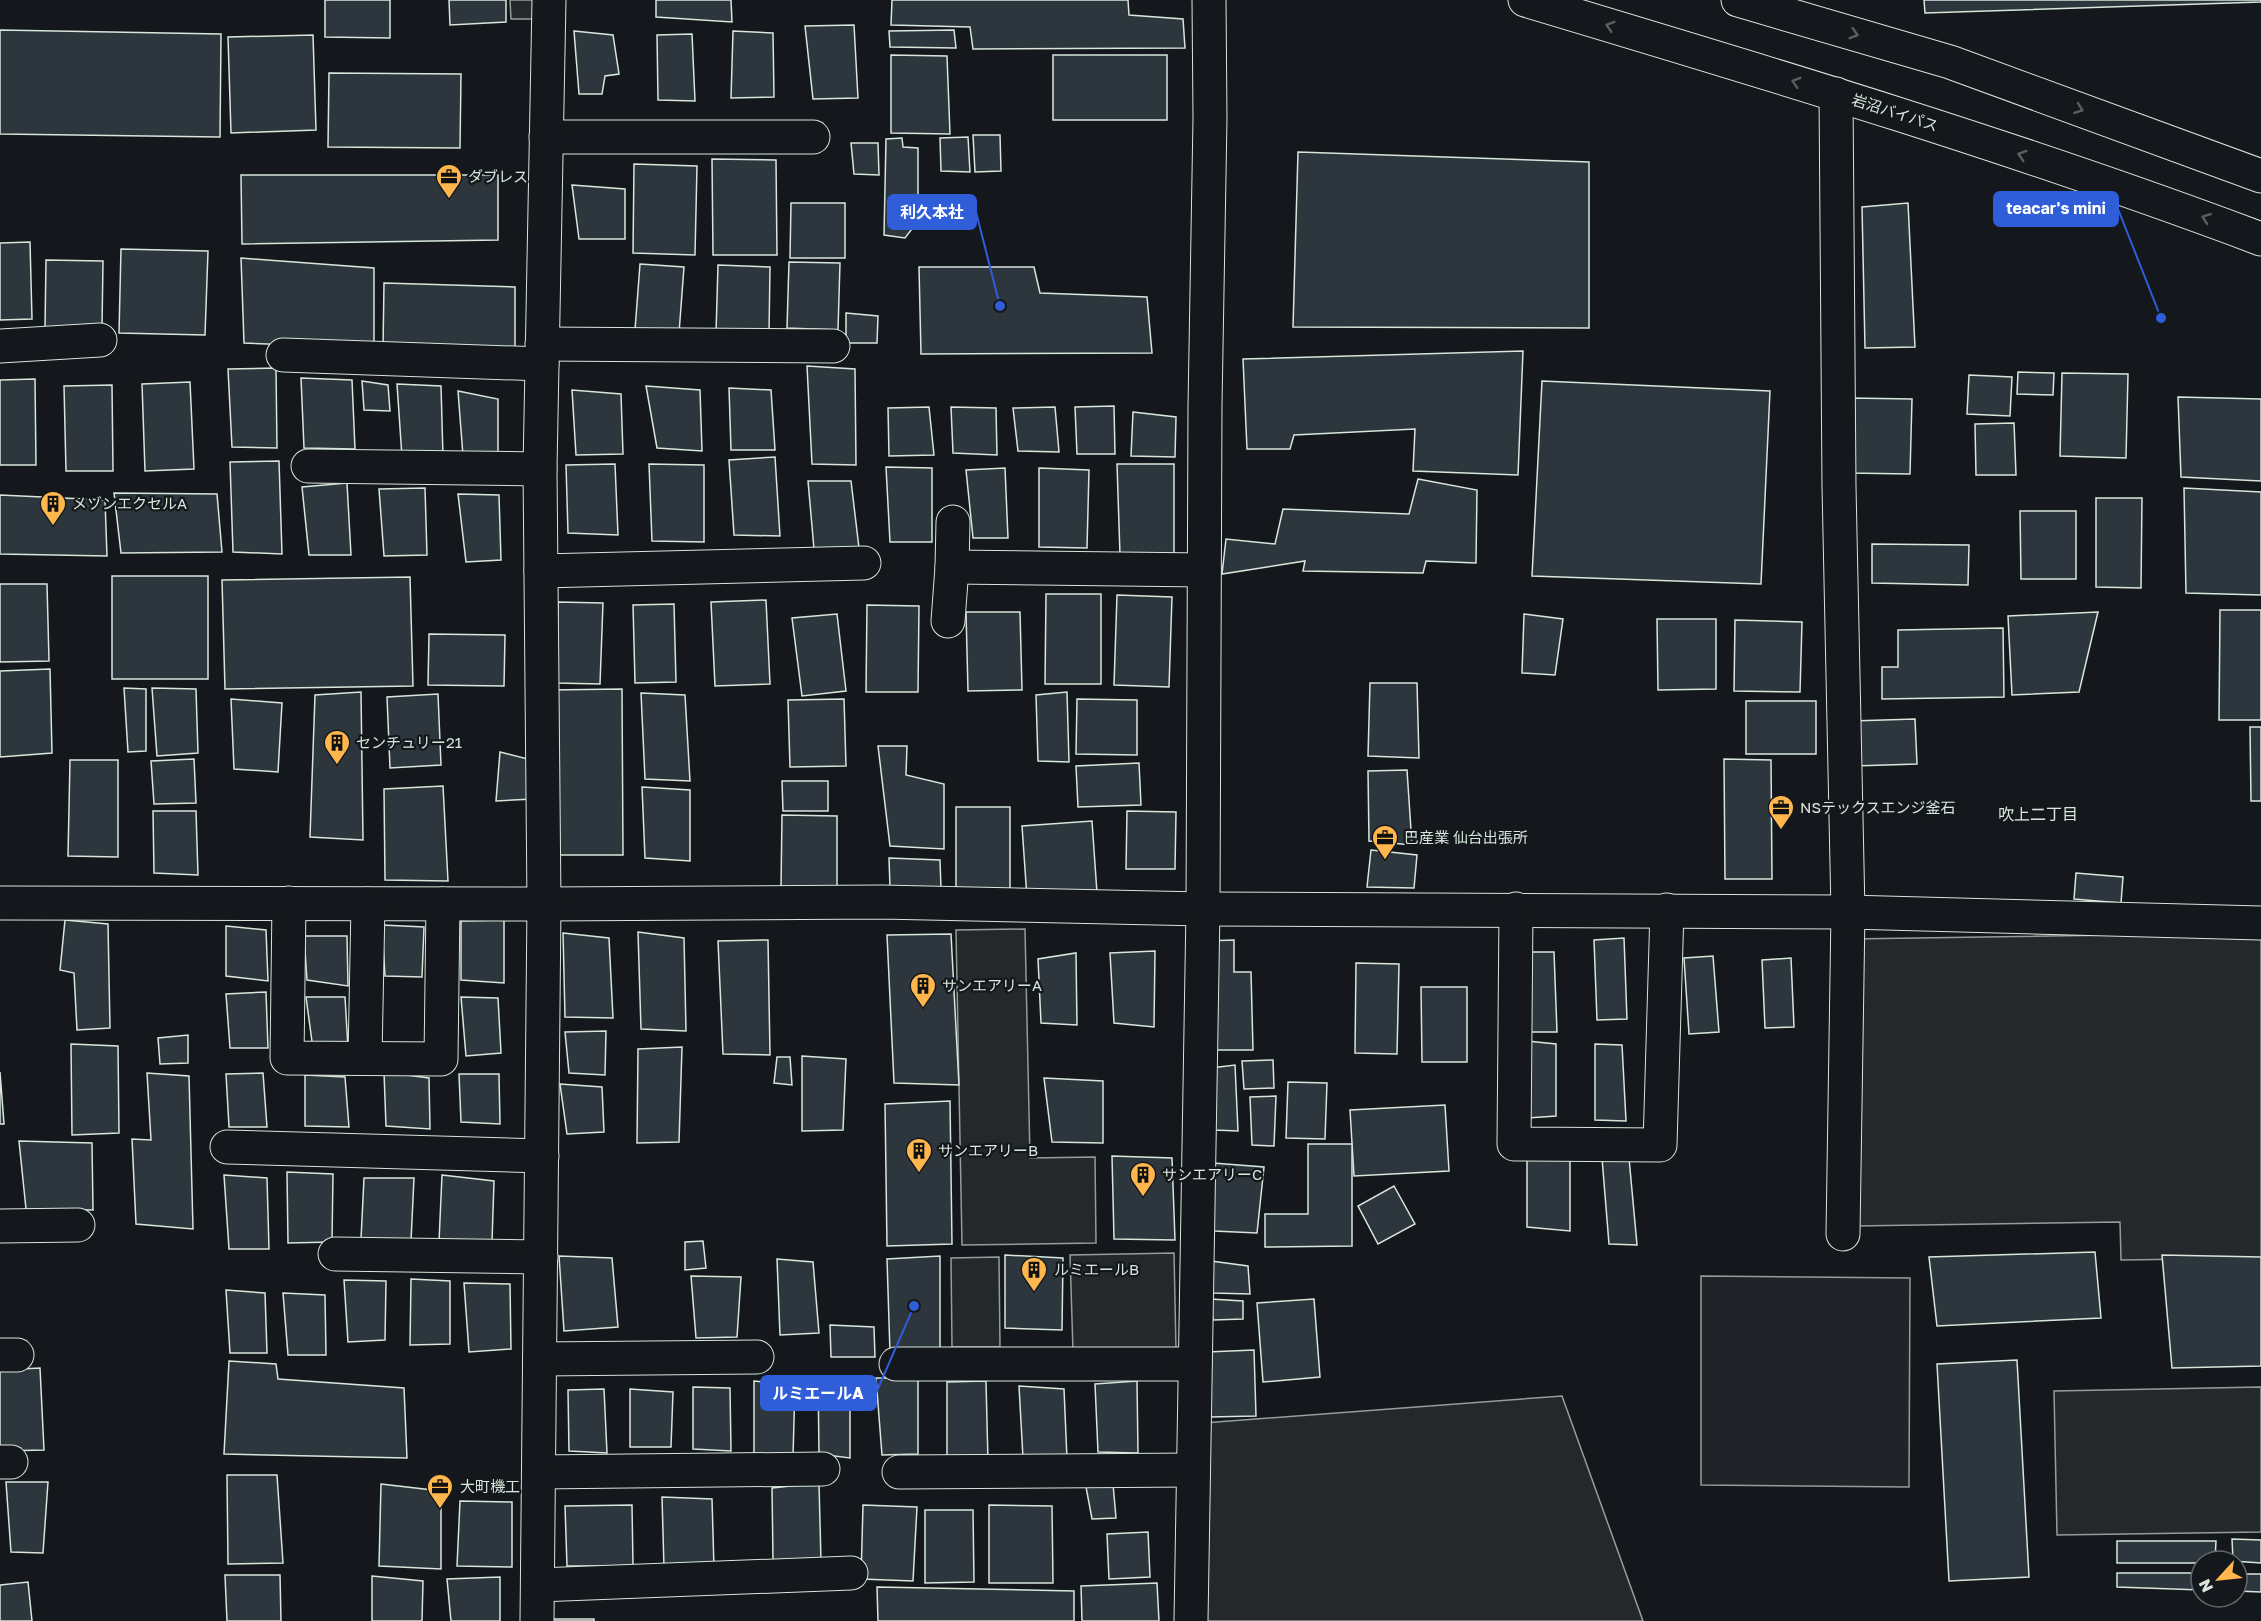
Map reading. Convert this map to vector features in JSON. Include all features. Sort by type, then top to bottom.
[{"type":"main road","points":[[537,1621],[544,904],[540,470],[549,0]]},
{"type":"main road","points":[[1191,1621],[1203,909],[1209,0]]},
{"type":"main road","name":"岩沼バイパス","points":[[1525,0],[1836,94],[2155,199],[2261,239]]},
{"type":"main road","points":[[1738,0],[1950,62],[2261,176]]},
{"type":"main road","points":[[1836,94],[1839,498],[1848,912],[1843,1234]]},
{"type":"main road","points":[[546,136],[813,137]]},
{"type":"main road","points":[[0,346],[100,340]]},
{"type":"main road","points":[[283,355],[542,354],[833,346]]},
{"type":"main road","points":[[308,466],[540,470]]},
{"type":"main road","points":[[948,621],[953,522]]},
{"type":"main road","points":[[541,571],[864,563]]},
{"type":"main road","points":[[952,567],[1204,570]]},
{"type":"main road","points":[[0,903],[881,902],[1203,909],[1848,912],[2261,923]]},
{"type":"main road","points":[[289,903],[287,1058],[441,1059],[443,904]]},
{"type":"main road","points":[[365,1058],[368,904]]},
{"type":"main road","points":[[1516,909],[1514,1144],[1660,1145],[1666,910]]},
{"type":"main road","points":[[227,1147],[542,1156]]},
{"type":"main road","points":[[0,1226],[78,1225]]},
{"type":"main road","points":[[335,1254],[541,1257]]},
{"type":"main road","points":[[540,1359],[757,1357]]},
{"type":"main road","points":[[896,1364],[1195,1364]]},
{"type":"main road","points":[[539,1472],[823,1469]]},
{"type":"main road","points":[[899,1472],[1193,1470]]},
{"type":"main road","points":[[538,1585],[851,1573]]},
{"type":"shaded area","points":[[510,0],[541,0],[541,19],[511,19]]},
{"type":"shaded area","points":[[1025,929],[1030,1158],[1095,1157],[1096,1243],[962,1245],[956,930]]},
{"type":"shaded area","points":[[2261,933],[2261,1258],[2121,1260],[2120,1222],[1855,1226],[1850,939]]},
{"type":"shaded area","points":[[1174,1253],[1176,1349],[1073,1351],[1070,1255]]},
{"type":"shaded area","points":[[999,1257],[1000,1347],[952,1347],[951,1258]]},
{"type":"shaded area","points":[[1701,1276],[1910,1278],[1909,1487],[1701,1485]]},
{"type":"shaded area","points":[[2261,1387],[2261,1532],[2057,1535],[2054,1391]]},
{"type":"shaded area","points":[[1562,1396],[1643,1621],[1206,1621],[1204,1423]]},
{"type":"building","points":[[325,0],[390,0],[390,38],[325,37]]},
{"type":"building","points":[[449,0],[506,0],[506,22],[450,25]]},
{"type":"building","points":[[656,0],[731,0],[732,22],[656,17]]},
{"type":"building","points":[[892,0],[1128,0],[1129,15],[1183,19],[1185,48],[973,49],[970,27],[891,25]]},
{"type":"building","points":[[1924,0],[2261,0],[2261,2],[1925,13]]},
{"type":"building","points":[[854,25],[858,98],[813,99],[805,26]]},
{"type":"building","points":[[0,30],[221,34],[220,137],[0,134]]},
{"type":"building","points":[[954,30],[956,48],[890,47],[889,31]]},
{"type":"building","points":[[574,31],[613,35],[619,74],[605,76],[602,94],[579,94]]},
{"type":"building","points":[[733,31],[773,33],[774,97],[731,98]]},
{"type":"building","points":[[692,34],[695,101],[658,100],[657,35]]},
{"type":"building","points":[[313,35],[316,130],[231,133],[228,37]]},
{"type":"building","points":[[891,55],[947,56],[950,134],[891,133]]},
{"type":"building","points":[[1053,55],[1167,55],[1167,120],[1053,120]]},
{"type":"building","points":[[329,73],[461,74],[460,148],[328,147]]},
{"type":"building","points":[[973,135],[1000,135],[1001,171],[975,172]]},
{"type":"building","points":[[968,137],[970,172],[941,171],[940,138]]},
{"type":"building","points":[[902,138],[903,147],[918,148],[918,221],[905,238],[884,235],[886,139]]},
{"type":"building","points":[[851,143],[878,143],[879,175],[854,174]]},
{"type":"building","points":[[1298,152],[1589,162],[1589,328],[1293,327]]},
{"type":"building","points":[[712,159],[776,160],[777,255],[713,255]]},
{"type":"building","points":[[634,164],[697,166],[695,255],[633,253]]},
{"type":"building","points":[[241,175],[498,175],[498,240],[242,244]]},
{"type":"building","points":[[572,185],[625,189],[625,239],[579,239]]},
{"type":"building","points":[[791,203],[845,203],[845,258],[790,258]]},
{"type":"building","points":[[1908,203],[1915,347],[1865,348],[1862,207]]},
{"type":"building","points":[[30,242],[32,319],[0,320],[0,243]]},
{"type":"building","points":[[121,249],[208,251],[205,335],[119,333]]},
{"type":"building","points":[[241,258],[374,268],[374,348],[244,343]]},
{"type":"building","points":[[46,260],[103,261],[102,329],[45,329]]},
{"type":"building","points":[[789,262],[840,263],[838,330],[787,328]]},
{"type":"building","points":[[640,264],[684,267],[679,333],[635,330]]},
{"type":"building","points":[[718,265],[770,267],[769,334],[716,333]]},
{"type":"building","points":[[919,267],[1034,267],[1040,293],[1147,297],[1152,353],[921,354]]},
{"type":"building","points":[[384,283],[515,287],[515,351],[383,349]]},
{"type":"building","points":[[846,313],[878,316],[877,343],[846,343]]},
{"type":"building","points":[[1523,351],[1518,475],[1413,471],[1415,429],[1294,435],[1290,449],[1247,449],[1243,359]]},
{"type":"building","points":[[807,366],[855,369],[856,465],[812,464]]},
{"type":"building","points":[[276,368],[277,448],[232,447],[228,369]]},
{"type":"building","points":[[2018,372],[2054,373],[2053,395],[2017,394]]},
{"type":"building","points":[[2062,373],[2128,374],[2126,458],[2060,456]]},
{"type":"building","points":[[1969,375],[2012,377],[2010,416],[1967,414]]},
{"type":"building","points":[[301,378],[352,380],[355,449],[304,448]]},
{"type":"building","points":[[35,379],[36,465],[0,465],[0,380]]},
{"type":"building","points":[[362,381],[388,385],[390,411],[364,410]]},
{"type":"building","points":[[1542,381],[1770,391],[1761,584],[1532,576]]},
{"type":"building","points":[[190,382],[194,469],[145,471],[142,384]]},
{"type":"building","points":[[397,384],[441,386],[443,457],[402,457]]},
{"type":"building","points":[[112,385],[113,471],[66,471],[64,386]]},
{"type":"building","points":[[646,386],[700,390],[702,451],[657,448]]},
{"type":"building","points":[[729,388],[771,390],[775,450],[731,450]]},
{"type":"building","points":[[572,390],[621,394],[623,454],[576,455]]},
{"type":"building","points":[[458,391],[498,399],[498,458],[463,456]]},
{"type":"building","points":[[2178,397],[2261,399],[2261,481],[2181,477]]},
{"type":"building","points":[[1850,398],[1912,399],[1910,474],[1849,473]]},
{"type":"building","points":[[1114,406],[1115,454],[1077,454],[1075,407]]},
{"type":"building","points":[[929,407],[934,455],[889,456],[888,408]]},
{"type":"building","points":[[951,407],[996,408],[997,455],[953,453]]},
{"type":"building","points":[[1055,407],[1059,452],[1018,451],[1013,408]]},
{"type":"building","points":[[1133,412],[1176,417],[1175,457],[1131,456]]},
{"type":"building","points":[[2014,423],[2016,475],[1976,475],[1975,424]]},
{"type":"building","points":[[775,457],[780,536],[734,535],[729,460]]},
{"type":"building","points":[[279,461],[282,554],[233,552],[230,462]]},
{"type":"building","points":[[615,464],[618,535],[568,533],[566,465]]},
{"type":"building","points":[[649,464],[704,465],[704,542],[652,541]]},
{"type":"building","points":[[1117,464],[1174,464],[1174,556],[1120,555]]},
{"type":"building","points":[[886,467],[932,468],[932,542],[890,542]]},
{"type":"building","points":[[1005,468],[1008,538],[973,538],[966,470]]},
{"type":"building","points":[[1039,468],[1089,470],[1087,548],[1039,547]]},
{"type":"building","points":[[1418,479],[1477,490],[1476,563],[1426,561],[1423,573],[1303,571],[1305,561],[1222,574],[1226,539],[1275,544],[1283,509],[1409,514]]},
{"type":"building","points":[[808,481],[851,481],[859,548],[814,549]]},
{"type":"building","points":[[347,483],[351,555],[309,555],[302,487]]},
{"type":"building","points":[[425,488],[427,555],[384,556],[379,489]]},
{"type":"building","points":[[2184,488],[2261,492],[2261,595],[2186,593]]},
{"type":"building","points":[[114,493],[217,494],[222,552],[121,553]]},
{"type":"building","points":[[458,494],[499,495],[501,560],[466,562]]},
{"type":"building","name":"メゾンエクセルA","points":[[0,495],[105,500],[107,556],[0,554]]},
{"type":"building","points":[[2096,498],[2142,498],[2141,588],[2096,587]]},
{"type":"building","points":[[2020,511],[2076,511],[2076,579],[2021,579]]},
{"type":"building","points":[[1872,544],[1969,545],[1968,585],[1872,583]]},
{"type":"building","points":[[112,576],[208,576],[208,679],[112,679]]},
{"type":"building","points":[[410,577],[413,686],[225,689],[222,580]]},
{"type":"building","points":[[0,584],[47,584],[49,661],[0,662]]},
{"type":"building","points":[[1046,594],[1101,594],[1101,684],[1045,684]]},
{"type":"building","points":[[1117,595],[1172,597],[1169,687],[1114,685]]},
{"type":"building","points":[[766,600],[770,684],[715,686],[711,602]]},
{"type":"building","points":[[558,602],[603,603],[600,684],[556,683]]},
{"type":"building","points":[[674,604],[676,682],[635,683],[633,605]]},
{"type":"building","points":[[867,605],[919,606],[918,692],[866,692]]},
{"type":"building","points":[[2220,610],[2261,610],[2261,720],[2219,720]]},
{"type":"building","points":[[966,612],[1020,612],[1022,690],[968,691]]},
{"type":"building","points":[[2098,612],[2079,692],[2012,695],[2008,616]]},
{"type":"building","points":[[837,614],[846,691],[802,696],[792,618]]},
{"type":"building","points":[[1524,614],[1563,619],[1555,675],[1522,673]]},
{"type":"building","points":[[1657,619],[1716,619],[1716,689],[1658,690]]},
{"type":"building","points":[[1735,620],[1802,622],[1800,692],[1734,691]]},
{"type":"building","points":[[2003,628],[2004,697],[1882,699],[1882,667],[1898,667],[1898,630]]},
{"type":"building","points":[[429,634],[505,635],[504,686],[428,685]]},
{"type":"building","points":[[50,669],[52,753],[0,757],[0,671]]},
{"type":"building","points":[[1370,683],[1417,683],[1419,758],[1368,756]]},
{"type":"building","points":[[124,688],[146,689],[146,751],[128,752]]},
{"type":"building","points":[[152,688],[196,689],[198,753],[157,756]]},
{"type":"building","points":[[622,689],[623,855],[551,855],[549,690]]},
{"type":"building","name":"センチュリー21","points":[[361,692],[363,840],[310,837],[315,695]]},
{"type":"building","points":[[1067,692],[1069,762],[1038,761],[1036,695]]},
{"type":"building","points":[[641,693],[685,695],[690,781],[645,779]]},
{"type":"building","points":[[438,694],[441,765],[390,768],[387,697]]},
{"type":"building","points":[[231,699],[282,703],[278,772],[234,769]]},
{"type":"building","points":[[844,699],[846,766],[790,767],[788,700]]},
{"type":"building","points":[[1077,699],[1137,700],[1137,755],[1076,754]]},
{"type":"building","points":[[1746,701],[1816,701],[1816,754],[1746,754]]},
{"type":"building","points":[[1915,719],[1917,764],[1854,766],[1852,721]]},
{"type":"building","points":[[2250,727],[2261,727],[2261,801],[2251,801]]},
{"type":"building","points":[[878,746],[907,746],[906,775],[944,784],[944,849],[890,846]]},
{"type":"building","points":[[500,752],[532,760],[533,799],[496,801]]},
{"type":"building","points":[[194,759],[196,803],[154,804],[151,761]]},
{"type":"building","points":[[1724,759],[1771,760],[1772,879],[1725,879]]},
{"type":"building","points":[[70,760],[118,760],[118,857],[68,856]]},
{"type":"building","points":[[1139,763],[1141,805],[1078,807],[1076,766]]},
{"type":"building","points":[[1407,770],[1412,845],[1369,841],[1368,771]]},
{"type":"building","points":[[782,781],[828,781],[828,811],[783,811]]},
{"type":"building","points":[[443,786],[448,881],[385,880],[384,789]]},
{"type":"building","points":[[642,787],[690,790],[690,861],[645,858]]},
{"type":"building","points":[[956,807],[1010,807],[1010,889],[956,888]]},
{"type":"building","points":[[153,811],[196,811],[198,875],[154,873]]},
{"type":"building","points":[[1127,811],[1176,812],[1175,869],[1126,869]]},
{"type":"building","points":[[782,815],[837,816],[837,888],[781,888]]},
{"type":"building","points":[[1092,821],[1097,893],[1027,898],[1022,826]]},
{"type":"building","points":[[1371,850],[1417,855],[1414,888],[1367,887]]},
{"type":"building","points":[[889,858],[940,860],[941,889],[890,888]]},
{"type":"building","points":[[2076,873],[2123,877],[2121,903],[2074,899]]},
{"type":"building","points":[[65,920],[108,924],[110,1028],[77,1030],[74,973],[60,970]]},
{"type":"building","points":[[504,920],[504,983],[461,980],[461,921]]},
{"type":"building","points":[[382,925],[424,927],[422,977],[385,976]]},
{"type":"building","points":[[226,926],[266,930],[268,981],[226,976]]},
{"type":"building","points":[[638,932],[684,938],[686,1031],[641,1029]]},
{"type":"building","points":[[563,933],[609,938],[613,1018],[565,1017]]},
{"type":"building","name":"サンエアリーA","points":[[951,934],[959,1085],[894,1083],[887,935]]},
{"type":"building","points":[[304,936],[347,936],[348,986],[307,980]]},
{"type":"building","points":[[1624,938],[1627,1019],[1597,1020],[1594,940]]},
{"type":"building","points":[[768,940],[770,1055],[723,1054],[718,941]]},
{"type":"building","points":[[1234,940],[1234,972],[1251,972],[1253,1050],[1206,1050],[1204,941]]},
{"type":"building","points":[[1155,951],[1154,1027],[1114,1023],[1110,953]]},
{"type":"building","points":[[1529,952],[1554,952],[1557,1032],[1527,1032]]},
{"type":"building","points":[[1076,953],[1077,1025],[1041,1023],[1038,959]]},
{"type":"building","points":[[1713,956],[1719,1032],[1689,1034],[1684,958]]},
{"type":"building","points":[[1791,958],[1794,1027],[1765,1028],[1762,960]]},
{"type":"building","points":[[1356,963],[1399,964],[1397,1054],[1355,1053]]},
{"type":"building","points":[[1421,987],[1467,987],[1467,1062],[1422,1062]]},
{"type":"building","points":[[266,992],[268,1048],[230,1048],[226,994]]},
{"type":"building","points":[[306,997],[345,997],[348,1048],[313,1049]]},
{"type":"building","points":[[461,997],[498,998],[501,1053],[466,1056]]},
{"type":"building","points":[[606,1031],[605,1075],[569,1073],[565,1032]]},
{"type":"building","points":[[188,1035],[188,1063],[160,1064],[158,1038]]},
{"type":"building","points":[[1527,1041],[1556,1044],[1556,1116],[1528,1118]]},
{"type":"building","points":[[71,1044],[118,1046],[119,1133],[72,1135]]},
{"type":"building","points":[[1595,1044],[1622,1045],[1626,1121],[1595,1120]]},
{"type":"building","points":[[682,1047],[679,1142],[637,1143],[638,1049]]},
{"type":"building","points":[[802,1056],[846,1059],[843,1130],[802,1131]]},
{"type":"building","points":[[777,1057],[790,1057],[792,1085],[774,1083]]},
{"type":"building","points":[[1273,1060],[1274,1088],[1244,1089],[1242,1061]]},
{"type":"building","points":[[1235,1065],[1238,1131],[1214,1130],[1211,1068]]},
{"type":"building","points":[[0,1072],[4,1124],[0,1124]]},
{"type":"building","points":[[384,1072],[429,1078],[430,1129],[386,1126]]},
{"type":"building","points":[[147,1073],[189,1076],[193,1229],[136,1224],[132,1139],[151,1140]]},
{"type":"building","points":[[263,1073],[267,1127],[229,1127],[226,1074]]},
{"type":"building","points":[[459,1074],[499,1074],[500,1124],[461,1122]]},
{"type":"building","points":[[305,1075],[345,1077],[349,1127],[305,1126]]},
{"type":"building","points":[[1044,1078],[1103,1081],[1103,1143],[1052,1142]]},
{"type":"building","points":[[1288,1082],[1327,1083],[1325,1139],[1286,1138]]},
{"type":"building","points":[[560,1084],[602,1087],[604,1132],[567,1134]]},
{"type":"building","points":[[1276,1096],[1274,1146],[1252,1145],[1250,1097]]},
{"type":"building","name":"サンエアリーB","points":[[950,1101],[952,1244],[887,1246],[885,1104]]},
{"type":"building","points":[[1445,1105],[1449,1171],[1354,1176],[1350,1110]]},
{"type":"building","points":[[19,1141],[92,1143],[93,1210],[26,1209]]},
{"type":"building","points":[[1308,1144],[1352,1144],[1352,1246],[1265,1247],[1265,1214],[1308,1214]]},
{"type":"building","name":"サンエアリーC","points":[[1112,1156],[1172,1158],[1175,1240],[1114,1239]]},
{"type":"building","points":[[1602,1158],[1629,1158],[1637,1245],[1609,1244]]},
{"type":"building","points":[[1570,1159],[1570,1231],[1527,1227],[1527,1160]]},
{"type":"building","points":[[1213,1163],[1264,1167],[1257,1233],[1214,1231]]},
{"type":"building","points":[[287,1172],[333,1174],[332,1242],[288,1243]]},
{"type":"building","points":[[224,1175],[267,1178],[269,1249],[229,1249]]},
{"type":"building","points":[[442,1175],[494,1181],[492,1242],[439,1242]]},
{"type":"building","points":[[364,1178],[414,1178],[411,1241],[361,1239]]},
{"type":"building","points":[[1394,1186],[1415,1224],[1378,1244],[1358,1206]]},
{"type":"building","points":[[703,1241],[706,1268],[685,1270],[685,1242]]},
{"type":"building","points":[[2095,1252],[2101,1318],[1937,1326],[1929,1257]]},
{"type":"building","name":"ルミエールB","points":[[1005,1255],[1063,1258],[1062,1330],[1005,1328]]},
{"type":"building","points":[[2162,1255],[2261,1257],[2261,1366],[2172,1368]]},
{"type":"building","points":[[559,1256],[612,1258],[618,1327],[564,1331]]},
{"type":"building","points":[[940,1256],[940,1353],[890,1353],[887,1259]]},
{"type":"building","points":[[777,1259],[813,1262],[819,1333],[780,1335]]},
{"type":"building","points":[[1211,1261],[1248,1266],[1250,1294],[1213,1293]]},
{"type":"building","points":[[691,1276],[741,1277],[737,1337],[696,1338]]},
{"type":"building","points":[[411,1279],[450,1281],[450,1344],[410,1345]]},
{"type":"building","points":[[344,1280],[386,1281],[385,1340],[348,1342]]},
{"type":"building","points":[[464,1283],[510,1284],[511,1349],[469,1352]]},
{"type":"building","points":[[226,1290],[265,1293],[267,1353],[230,1353]]},
{"type":"building","points":[[283,1293],[325,1295],[326,1355],[288,1355]]},
{"type":"building","points":[[1210,1299],[1243,1301],[1243,1319],[1213,1320]]},
{"type":"building","points":[[1314,1299],[1320,1377],[1263,1382],[1257,1303]]},
{"type":"building","points":[[830,1325],[874,1327],[875,1357],[831,1357]]},
{"type":"building","points":[[1254,1350],[1256,1416],[1209,1417],[1207,1352]]},
{"type":"building","points":[[2017,1360],[2029,1577],[1949,1581],[1937,1364]]},
{"type":"building","points":[[229,1361],[276,1364],[278,1379],[404,1388],[407,1458],[224,1454]]},
{"type":"building","points":[[40,1368],[44,1450],[0,1451],[0,1370]]},
{"type":"building","points":[[818,1376],[850,1377],[850,1458],[819,1454]]},
{"type":"building","points":[[876,1378],[918,1378],[918,1454],[882,1455]]},
{"type":"building","points":[[754,1381],[795,1385],[793,1457],[754,1455]]},
{"type":"building","points":[[986,1381],[988,1462],[947,1456],[947,1382]]},
{"type":"building","points":[[1137,1381],[1138,1453],[1098,1452],[1095,1384]]},
{"type":"building","points":[[1019,1386],[1064,1389],[1067,1459],[1023,1458]]},
{"type":"building","points":[[693,1387],[730,1388],[731,1451],[693,1449]]},
{"type":"building","points":[[604,1389],[607,1453],[569,1451],[568,1390]]},
{"type":"building","points":[[630,1389],[673,1392],[671,1447],[630,1447]]},
{"type":"building","points":[[227,1475],[277,1475],[283,1563],[228,1564]]},
{"type":"building","points":[[6,1482],[48,1482],[43,1553],[11,1552]]},
{"type":"building","points":[[819,1483],[821,1562],[773,1561],[772,1488]]},
{"type":"building","points":[[381,1484],[441,1491],[441,1569],[379,1566]]},
{"type":"building","points":[[1113,1484],[1116,1518],[1092,1519],[1086,1487]]},
{"type":"building","points":[[662,1497],[712,1499],[714,1568],[664,1568]]},
{"type":"building","points":[[460,1501],[512,1502],[512,1567],[457,1566]]},
{"type":"building","points":[[632,1505],[633,1566],[567,1566],[565,1506]]},
{"type":"building","points":[[863,1505],[917,1507],[913,1581],[861,1579]]},
{"type":"building","points":[[989,1505],[1052,1506],[1053,1583],[989,1583]]},
{"type":"building","points":[[925,1510],[973,1510],[974,1582],[925,1583]]},
{"type":"building","points":[[1148,1532],[1150,1577],[1109,1579],[1107,1534]]},
{"type":"building","points":[[2232,1539],[2261,1540],[2261,1563],[2249,1562],[2249,1549],[2232,1549]]},
{"type":"building","points":[[2117,1541],[2216,1541],[2216,1549],[2189,1549],[2189,1563],[2117,1563]]},
{"type":"building","points":[[2117,1573],[2189,1573],[2189,1590],[2117,1587]]},
{"type":"building","points":[[2249,1574],[2261,1574],[2261,1592],[2249,1592]]},
{"type":"building","points":[[225,1575],[280,1575],[281,1621],[227,1621]]},
{"type":"building","points":[[372,1576],[423,1581],[422,1621],[372,1621]]},
{"type":"building","points":[[500,1577],[500,1621],[451,1621],[447,1579]]},
{"type":"building","points":[[28,1582],[32,1621],[0,1621],[0,1585]]},
{"type":"building","points":[[1157,1583],[1159,1621],[1082,1621],[1081,1586]]},
{"type":"building","points":[[877,1587],[1074,1591],[1074,1621],[878,1621]]},
{"type":"building","points":[[545,1619],[594,1619],[594,1621],[545,1621]]},
{"type":"place","name":"ダブレス","points":[[449,200]]},
{"type":"place","name":"利久本社","points":[[1000,306]]},
{"type":"place","name":"teacar's mini","points":[[2161,318]]},
{"type":"place","name":"メゾンエクセルA","points":[[53,527]]},
{"type":"place","name":"センチュリー21","points":[[337,766]]},
{"type":"place","name":"NSテックスエンジ釜石","points":[[1781,831]]},
{"type":"place","name":"巴産業 仙台出張所","points":[[1385,861]]},
{"type":"place","name":"サンエアリーA","points":[[923,1009]]},
{"type":"place","name":"サンエアリーB","points":[[919,1174]]},
{"type":"place","name":"サンエアリーC","points":[[1143,1198]]},
{"type":"place","name":"ルミエールB","points":[[1034,1293]]},
{"type":"place","name":"ルミエールA","points":[[914,1306]]},
{"type":"place","name":"大町機工","points":[[440,1510]]},
{"type":"district","name":"吹上二丁目","points":[[2038,814]]}]
